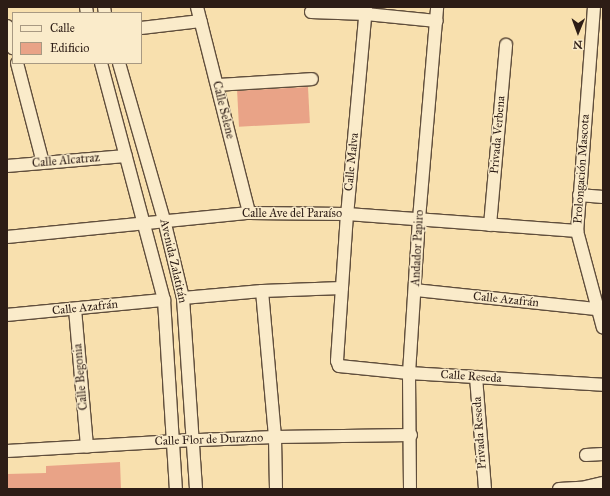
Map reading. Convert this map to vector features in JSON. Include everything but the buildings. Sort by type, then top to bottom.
[{"type":"street","name":"Calle Selene","points":[[197,7],[249,212]]},
{"type":"street","name":"Andador Papiro","points":[[410,489],[411,435],[409,373],[419,220],[437,7]]},
{"type":"street","name":"Prolongación Mascota","points":[[594,7],[597,46],[579,195],[577,231],[603,328]]},
{"type":"street","points":[[311,12],[366,11],[437,21]]},
{"type":"street","name":"Calle Malva","points":[[339,366],[337,361],[347,214],[366,11]]},
{"type":"street","points":[[142,28],[201,21]]},
{"type":"street","points":[[7,26],[11,43]]},
{"type":"street","name":"Privada Verbena","points":[[490,225],[506,45]]},
{"type":"street","points":[[17,64],[43,163]]},
{"type":"street","name":"Avenida Zalatitán","points":[[101,64],[164,300],[176,489]]},
{"type":"street","name":"Avenida Zalatitán","points":[[119,64],[164,220],[183,298],[196,489]]},
{"type":"street","points":[[217,85],[312,79]]},
{"type":"street","name":"Calle Alcatraz","points":[[7,166],[126,156]]},
{"type":"street","points":[[579,195],[603,197]]},
{"type":"street","name":"Calle Ave del Paraíso","points":[[7,237],[249,212],[347,214],[577,231]]},
{"type":"street","points":[[183,298],[262,291],[342,288]]},
{"type":"street","name":"Calle Azafrán","points":[[415,290],[597,309]]},
{"type":"street","points":[[262,291],[275,437],[276,489]]},
{"type":"street","name":"Calle Azafrán","points":[[7,315],[164,300]]},
{"type":"street","name":"Calle Begonia","points":[[75,309],[87,446]]},
{"type":"street","name":"Calle Reseda","points":[[339,366],[409,373],[603,386]]},
{"type":"street","name":"Privada Reseda","points":[[476,377],[485,489]]},
{"type":"street","name":"Calle Flor de Durazno","points":[[7,451],[193,440],[411,435]]},
{"type":"street","points":[[586,455],[603,454]]},
{"type":"street","points":[[559,489],[581,488],[603,483]]}]
